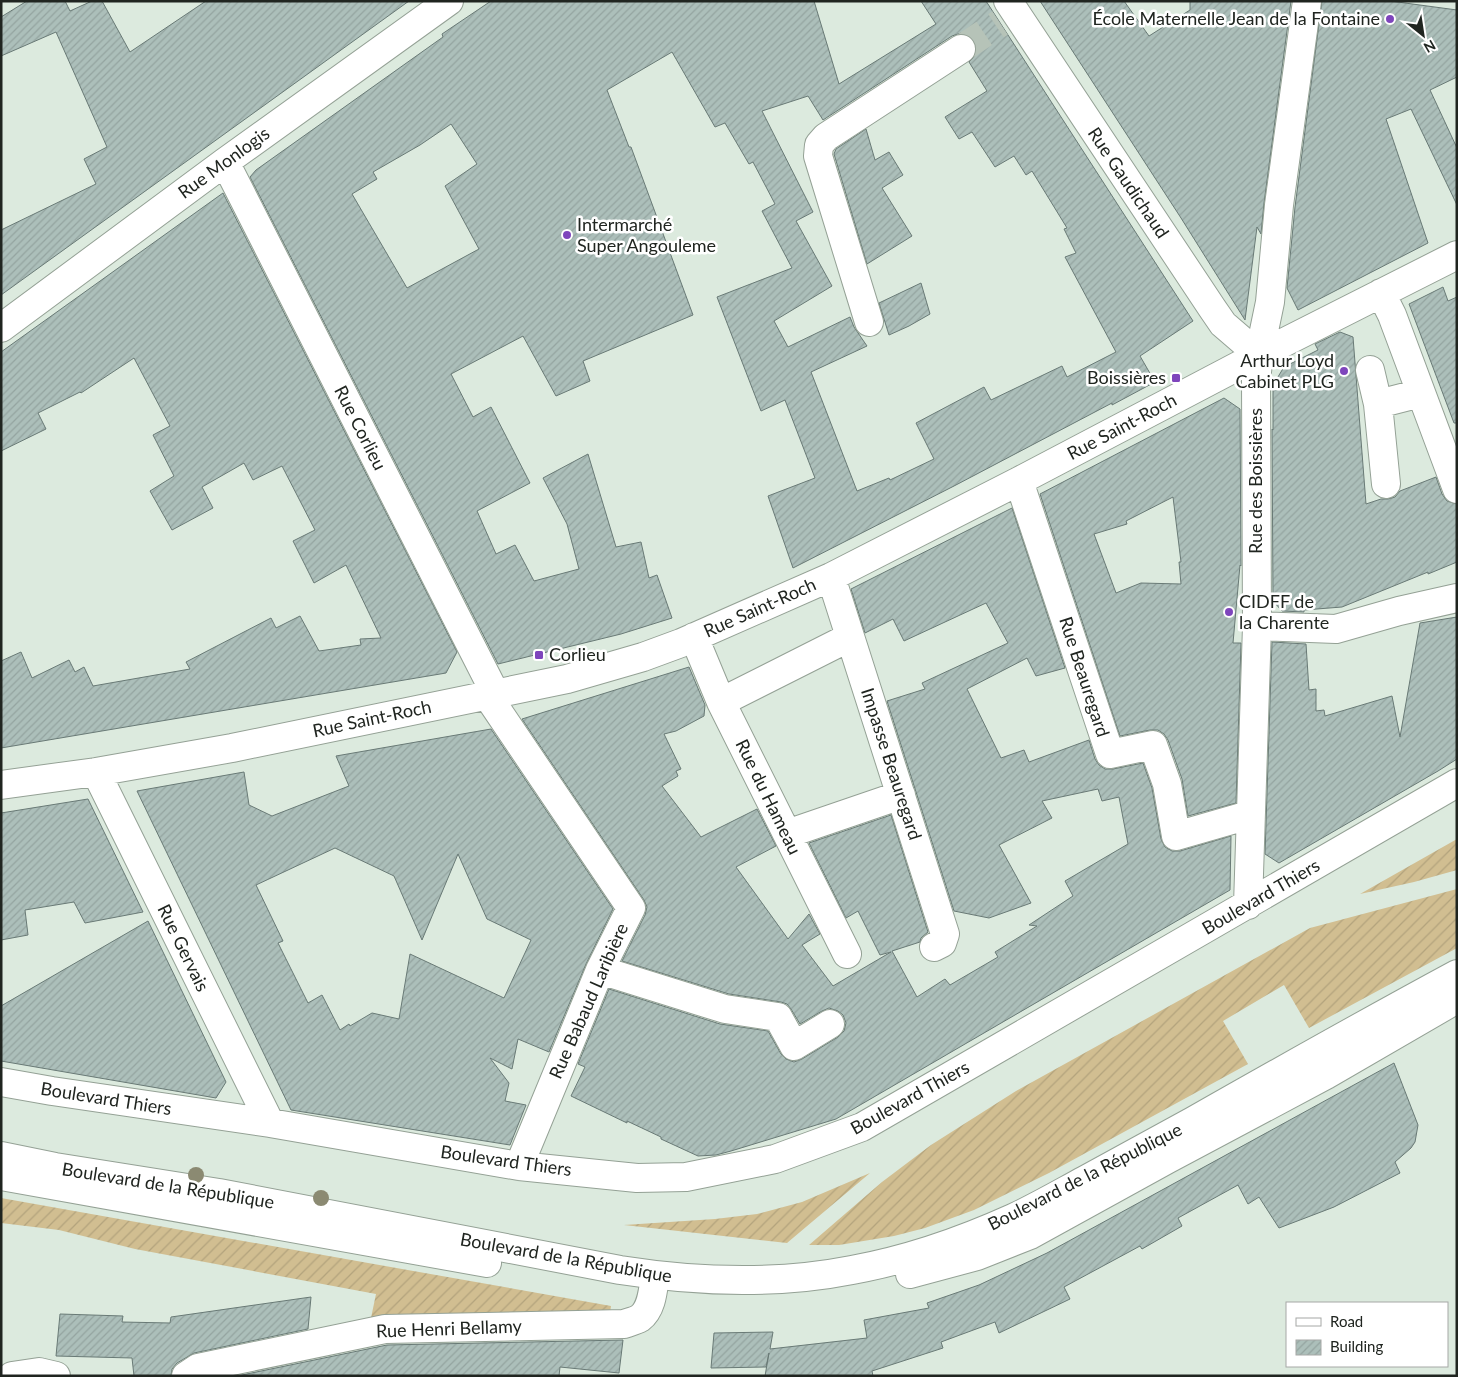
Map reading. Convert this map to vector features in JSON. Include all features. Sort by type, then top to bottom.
[{"type":"street","name":"Rue Monlogis","points":[[1,328],[225,162],[449,1]]},
{"type":"street","name":"Rue des Boissières","points":[[1248,905],[1249,815],[1256,626],[1256,380],[1270,302],[1279,206],[1307,1]]},
{"type":"street","name":"Rue Gaudichaud","points":[[1008,13],[1223,324],[1259,355]]},
{"type":"street","points":[[869,322],[818,156],[819,145],[826,137],[961,49]]},
{"type":"street","name":"Rue Corlieu","points":[[225,162],[491,694]]},
{"type":"street","name":"Rue Saint-Roch","points":[[1,785],[96,772],[232,748],[567,679],[643,657],[694,637],[830,577],[1457,255]]},
{"type":"street","points":[[1381,293],[1392,315],[1457,490]]},
{"type":"street","points":[[1370,370],[1378,404],[1386,484]]},
{"type":"street","points":[[1378,404],[1421,393]]},
{"type":"street","name":"Rue Beauregard","points":[[1019,481],[1110,754],[1153,745],[1167,784],[1176,836],[1249,815]]},
{"type":"street","name":"Impasse Beauregard","points":[[830,577],[902,795],[945,934],[942,943],[934,947]]},
{"type":"street","points":[[1256,626],[1336,629],[1399,611],[1457,598]]},
{"type":"street","name":"Rue du Hameau","points":[[694,637],[721,702],[846,954]]},
{"type":"street","points":[[721,702],[850,638]]},
{"type":"street","name":"Rue Babaud Laribière","points":[[491,694],[630,908],[600,970],[519,1166]]},
{"type":"street","name":"Rue Gervais","points":[[96,772],[270,1123]]},
{"type":"street","name":"Boulevard Thiers","points":[[1,1082],[270,1123],[519,1166],[637,1178],[686,1177],[775,1159],[862,1127],[1457,783]]},
{"type":"street","points":[[787,834],[902,795]]},
{"type":"street","points":[[600,970],[724,1009],[778,1017],[794,1046],[830,1024]]},
{"type":"street","name":"Boulevard de la République","points":[[1,1176],[413,1251],[654,1283],[690,1278],[763,1280],[812,1276],[896,1260],[966,1238],[1014,1218],[1457,974]]},
{"type":"street","name":"Boulevard de la République","points":[[1,1156],[55,1167],[219,1193],[620,1270],[688,1295],[759,1297],[816,1293],[880,1282],[977,1256],[1030,1235],[1326,1075],[1457,999]]},
{"type":"street","name":"Rue Henri Bellamy","points":[[186,1376],[198,1368],[385,1329],[624,1324],[639,1318],[648,1310],[654,1283]]},
{"type":"street","points":[[12,1376],[40,1372],[56,1376]]},
{"type":"shaded area","points":[[1457,839],[1457,870],[1360,894]]},
{"type":"shaded area","points":[[1457,889],[1457,948],[1309,1028],[1284,985],[1223,1021],[1248,1064],[1049,1173],[974,1210],[925,1228],[894,1236],[839,1245],[809,1245],[882,1182],[931,1145],[1016,1091],[1310,928]]},
{"type":"shaded area","points":[[870,1173],[787,1243],[624,1225],[715,1219],[757,1214],[802,1202]]},
{"type":"shaded area","points":[[1,1198],[611,1306],[610,1313],[534,1312],[371,1318],[376,1294],[135,1249],[59,1230],[1,1223]]},
{"type":"building","points":[[27,1],[65,1],[70,11],[92,1],[102,1],[130,52],[206,1],[409,1],[1,295],[1,230],[96,184],[84,159],[107,147],[56,32],[1,56],[1,17]]},
{"type":"building","points":[[491,1],[814,1],[839,84],[936,24],[921,1],[986,1],[1193,321],[1140,356],[1155,382],[793,568],[768,496],[815,478],[785,400],[761,411],[717,297],[792,268],[762,211],[775,204],[753,162],[749,164],[725,123],[715,127],[672,52],[607,90],[629,147],[631,147],[693,315],[583,361],[590,381],[556,396],[523,336],[451,374],[473,417],[491,407],[530,483],[477,511],[496,554],[515,545],[534,581],[579,569],[567,524],[543,478],[588,454],[616,547],[641,542],[649,578],[657,575],[672,618],[621,634],[498,664],[250,177],[256,170],[443,37],[442,34]],"holes":[[[961,33],[968,35],[974,41],[977,48],[975,56],[969,62],[987,91],[945,117],[959,139],[972,132],[995,167],[1014,156],[1026,175],[1032,171],[1067,228],[1064,229],[1076,253],[1065,257],[1116,352],[1067,377],[1062,366],[991,400],[984,387],[916,423],[934,459],[890,480],[889,478],[857,491],[811,372],[867,346],[854,327],[850,317],[788,347],[774,321],[832,286],[796,221],[813,212],[762,111],[808,96],[823,120],[952,36]],[[451,124],[477,164],[445,186],[479,249],[407,288],[352,194],[377,179],[373,172],[420,145]]]},
{"type":"building","points":[[1040,1],[1124,1],[1149,36],[1190,10],[1190,1],[1291,1],[1261,234],[1257,227],[1245,320],[1181,218]]},
{"type":"building","points":[[1322,1],[1390,1],[1457,10],[1457,77],[1430,90],[1457,148],[1457,205],[1411,109],[1386,119],[1428,243],[1298,310],[1287,288],[1295,207]]},
{"type":"building","points":[[866,129],[875,160],[889,152],[903,175],[882,188],[912,236],[867,264],[834,154],[836,149]]},
{"type":"building","points":[[223,193],[457,652],[446,673],[1,748],[1,661],[21,652],[32,678],[69,660],[75,672],[84,667],[93,686],[190,669],[186,662],[271,618],[276,628],[300,616],[319,651],[361,645],[360,639],[381,638],[346,565],[314,583],[293,541],[315,530],[282,466],[253,480],[244,463],[202,487],[213,508],[172,530],[150,491],[174,476],[153,435],[170,426],[134,358],[81,393],[38,413],[46,429],[1,451],[1,352]]},
{"type":"building","points":[[921,283],[930,314],[889,335],[879,303]]},
{"type":"building","points":[[1443,287],[1448,301],[1457,297],[1457,423],[1454,423],[1409,304]]},
{"type":"building","points":[[1340,332],[1353,337],[1366,504],[1395,497],[1400,491],[1436,477],[1442,494],[1447,501],[1457,504],[1457,562],[1342,607],[1304,610],[1304,612],[1282,611],[1273,601],[1273,385],[1284,367],[1318,350],[1315,344]]},
{"type":"building","points":[[1224,398],[1240,409],[1241,566],[1233,643],[1241,643],[1236,803],[1188,816],[1182,779],[1164,734],[1158,730],[1150,730],[1120,736],[1040,494]],"holes":[[[1173,497],[1181,562],[1179,562],[1181,584],[1141,583],[1116,593],[1094,534],[1127,524],[1126,521]]]},
{"type":"building","points":[[1012,508],[1065,668],[1036,676],[1027,658],[967,689],[1001,758],[1024,750],[1029,762],[1089,740],[1095,759],[1105,769],[1143,763],[1152,788],[1161,839],[1165,847],[1172,851],[1180,851],[1231,836],[1230,890],[836,1119],[731,1151],[716,1155],[698,1156],[571,1096],[585,1067],[578,1064],[609,989],[720,1024],[768,1031],[781,1054],[786,1059],[794,1062],[838,1037],[844,1031],[846,1023],[843,1015],[829,1008],[800,1024],[787,1004],[729,994],[622,961],[645,915],[647,907],[522,719],[689,667],[705,705],[704,716],[676,731],[664,734],[681,769],[676,771],[678,776],[662,786],[701,837],[757,809],[776,846],[736,867],[788,939],[809,914],[820,934],[802,945],[833,986],[891,952],[880,955],[858,911],[846,918],[809,843],[891,815],[928,932],[921,938],[920,942],[892,951],[917,997],[945,979],[950,985],[998,957],[995,952],[1037,926],[1029,925],[1073,896],[1065,881],[1128,844],[1119,797],[1102,801],[1098,789],[1042,801],[1052,818],[999,845],[1031,903],[989,918],[954,911],[887,701],[925,689],[922,683],[1008,643],[986,603],[904,641],[893,619],[865,633],[851,589]]},
{"type":"building","points":[[1457,617],[1457,759],[1279,863],[1265,854],[1272,642],[1306,644],[1309,690],[1316,689],[1316,711],[1324,710],[1325,716],[1392,696],[1400,737],[1420,623]]},
{"type":"building","points":[[491,729],[613,909],[586,964],[549,1052],[518,1039],[512,1069],[490,1058],[509,1083],[505,1101],[526,1105],[510,1145],[291,1110],[137,791],[244,772],[249,805],[272,816],[349,786],[336,756]],"holes":[[[335,848],[394,876],[422,940],[458,854],[487,919],[531,940],[504,998],[410,954],[399,1019],[372,1013],[340,1030],[322,995],[308,1003],[278,943],[283,941],[256,885]]]},
{"type":"building","points":[[88,799],[143,912],[85,923],[74,902],[25,910],[28,935],[1,940],[1,813]]},
{"type":"building","points":[[148,921],[226,1082],[216,1098],[1,1061],[1,1006]]},
{"type":"building","points":[[1394,1063],[1418,1125],[1415,1142],[1395,1162],[1400,1173],[1334,1207],[1279,1228],[1259,1197],[1248,1204],[1238,1185],[1178,1218],[1182,1226],[1142,1249],[1140,1246],[1064,1287],[1070,1299],[999,1333],[995,1322],[941,1342],[943,1348],[872,1371],[873,1376],[765,1376],[769,1353],[766,1367],[711,1368],[714,1333],[773,1332],[770,1349],[867,1338],[864,1320],[929,1308],[927,1303],[979,1285],[1047,1253]]},
{"type":"building","points":[[311,1297],[308,1329],[194,1353],[177,1363],[172,1369],[171,1376],[134,1376],[132,1358],[56,1356],[60,1314],[123,1316],[122,1322],[170,1323],[171,1317]]},
{"type":"building","points":[[623,1340],[619,1373],[560,1367],[559,1376],[237,1376],[387,1345]]},
{"type":"tunnel","points":[[961,49],[1000,23]]},
{"type":"place","name":"École Maternelle Jean de la Fontaine","points":[[1390,19]]},
{"type":"place","name":"Intermarché Super Angouleme","points":[[567,235]]},
{"type":"place","name":"Arthur Loyd Cabinet PLG","points":[[1344,371]]},
{"type":"place","name":"Boissières","points":[[1176,378]]},
{"type":"place","name":"CIDFF de la Charente","points":[[1229,612]]},
{"type":"place","name":"Corlieu","points":[[539,655]]}]
